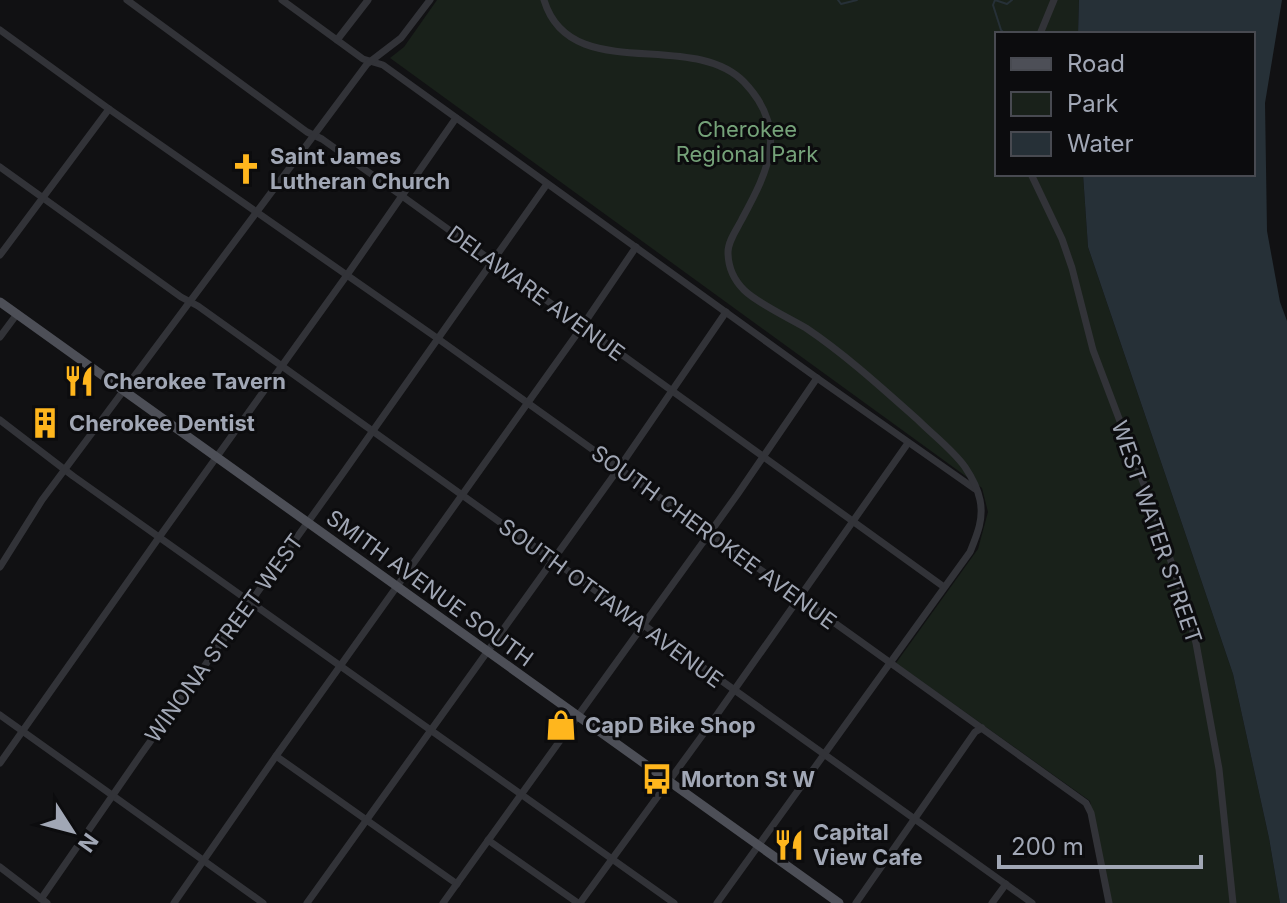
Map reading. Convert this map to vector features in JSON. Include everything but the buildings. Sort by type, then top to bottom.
[{"type":"main road","name":"SMITH AVENUE SOUTH","points":[[0,302],[839,903]]},
{"type":"street","name":"DELAWARE AVENUE","points":[[127,0],[944,587]]},
{"type":"street","points":[[282,0],[363,59],[380,63],[976,489]]},
{"type":"street","points":[[337,40],[368,0]]},
{"type":"street","points":[[0,567],[28,520],[65,469],[370,61],[401,38],[430,0]]},
{"type":"street","points":[[544,0],[548,13],[560,31],[578,43],[705,61],[739,77],[757,97],[767,117],[771,153],[764,177],[728,250],[733,276],[745,291],[807,329],[884,389],[965,467],[980,499],[978,532],[970,552],[717,903]]},
{"type":"street","points":[[1041,32],[1054,0]]},
{"type":"street","name":"SOUTH CHEROKEE AVENUE","points":[[0,30],[437,338],[1086,803],[1109,903]]},
{"type":"street","points":[[0,255],[109,109]]},
{"type":"street","points":[[0,763],[456,118]]},
{"type":"street","name":"SOUTH OTTAWA AVENUE","points":[[0,167],[1032,903]]},
{"type":"street","name":"WEST WATER STREET","points":[[1032,176],[1062,239],[1093,350],[1154,511],[1187,609],[1219,769],[1233,903]]},
{"type":"street","name":"WINONA STREET WEST","points":[[44,901],[142,753],[547,184]]},
{"type":"street","points":[[174,903],[636,247]]},
{"type":"street","points":[[307,903],[619,468],[726,312]]},
{"type":"street","points":[[0,337],[17,314]]},
{"type":"street","points":[[443,903],[817,378]]},
{"type":"street","points":[[0,420],[674,903]]},
{"type":"street","points":[[488,840],[579,903],[908,443]]},
{"type":"street","points":[[0,715],[263,903]]},
{"type":"street","points":[[856,903],[975,732],[982,728]]},
{"type":"street","points":[[276,756],[457,884]]},
{"type":"street","points":[[0,867],[44,901]]},
{"type":"street","points":[[992,903],[1006,884]]},
{"type":"green space","name":"Cherokee Regional Park","points":[[437,0],[1079,0],[1078,32],[995,32],[995,176],[1083,176],[1088,247],[1233,674],[1280,903],[1109,903],[1090,801],[896,663],[978,549],[988,512],[982,488],[390,58],[404,47]]},
{"type":"water","points":[[1079,0],[1282,0],[1265,103],[1267,231],[1280,302],[1287,321],[1287,903],[1280,903],[1233,674],[1088,247],[1083,176],[1255,176],[1255,32],[1078,32]]},
{"type":"waterway","points":[[838,0],[841,4],[857,0]]},
{"type":"waterway","points":[[1003,32],[993,5],[995,0],[1007,4],[1012,0]]},
{"type":"place","name":"Saint James Lutheran Church","points":[[246,169]]},
{"type":"place","name":"Cherokee Tavern","points":[[79,381]]},
{"type":"place","name":"Cherokee Dentist","points":[[45,423]]},
{"type":"place","name":"CapD Bike Shop","points":[[561,725]]},
{"type":"place","name":"Morton St W","points":[[657,779]]},
{"type":"place","name":"Capital View Cafe","points":[[789,845]]}]
